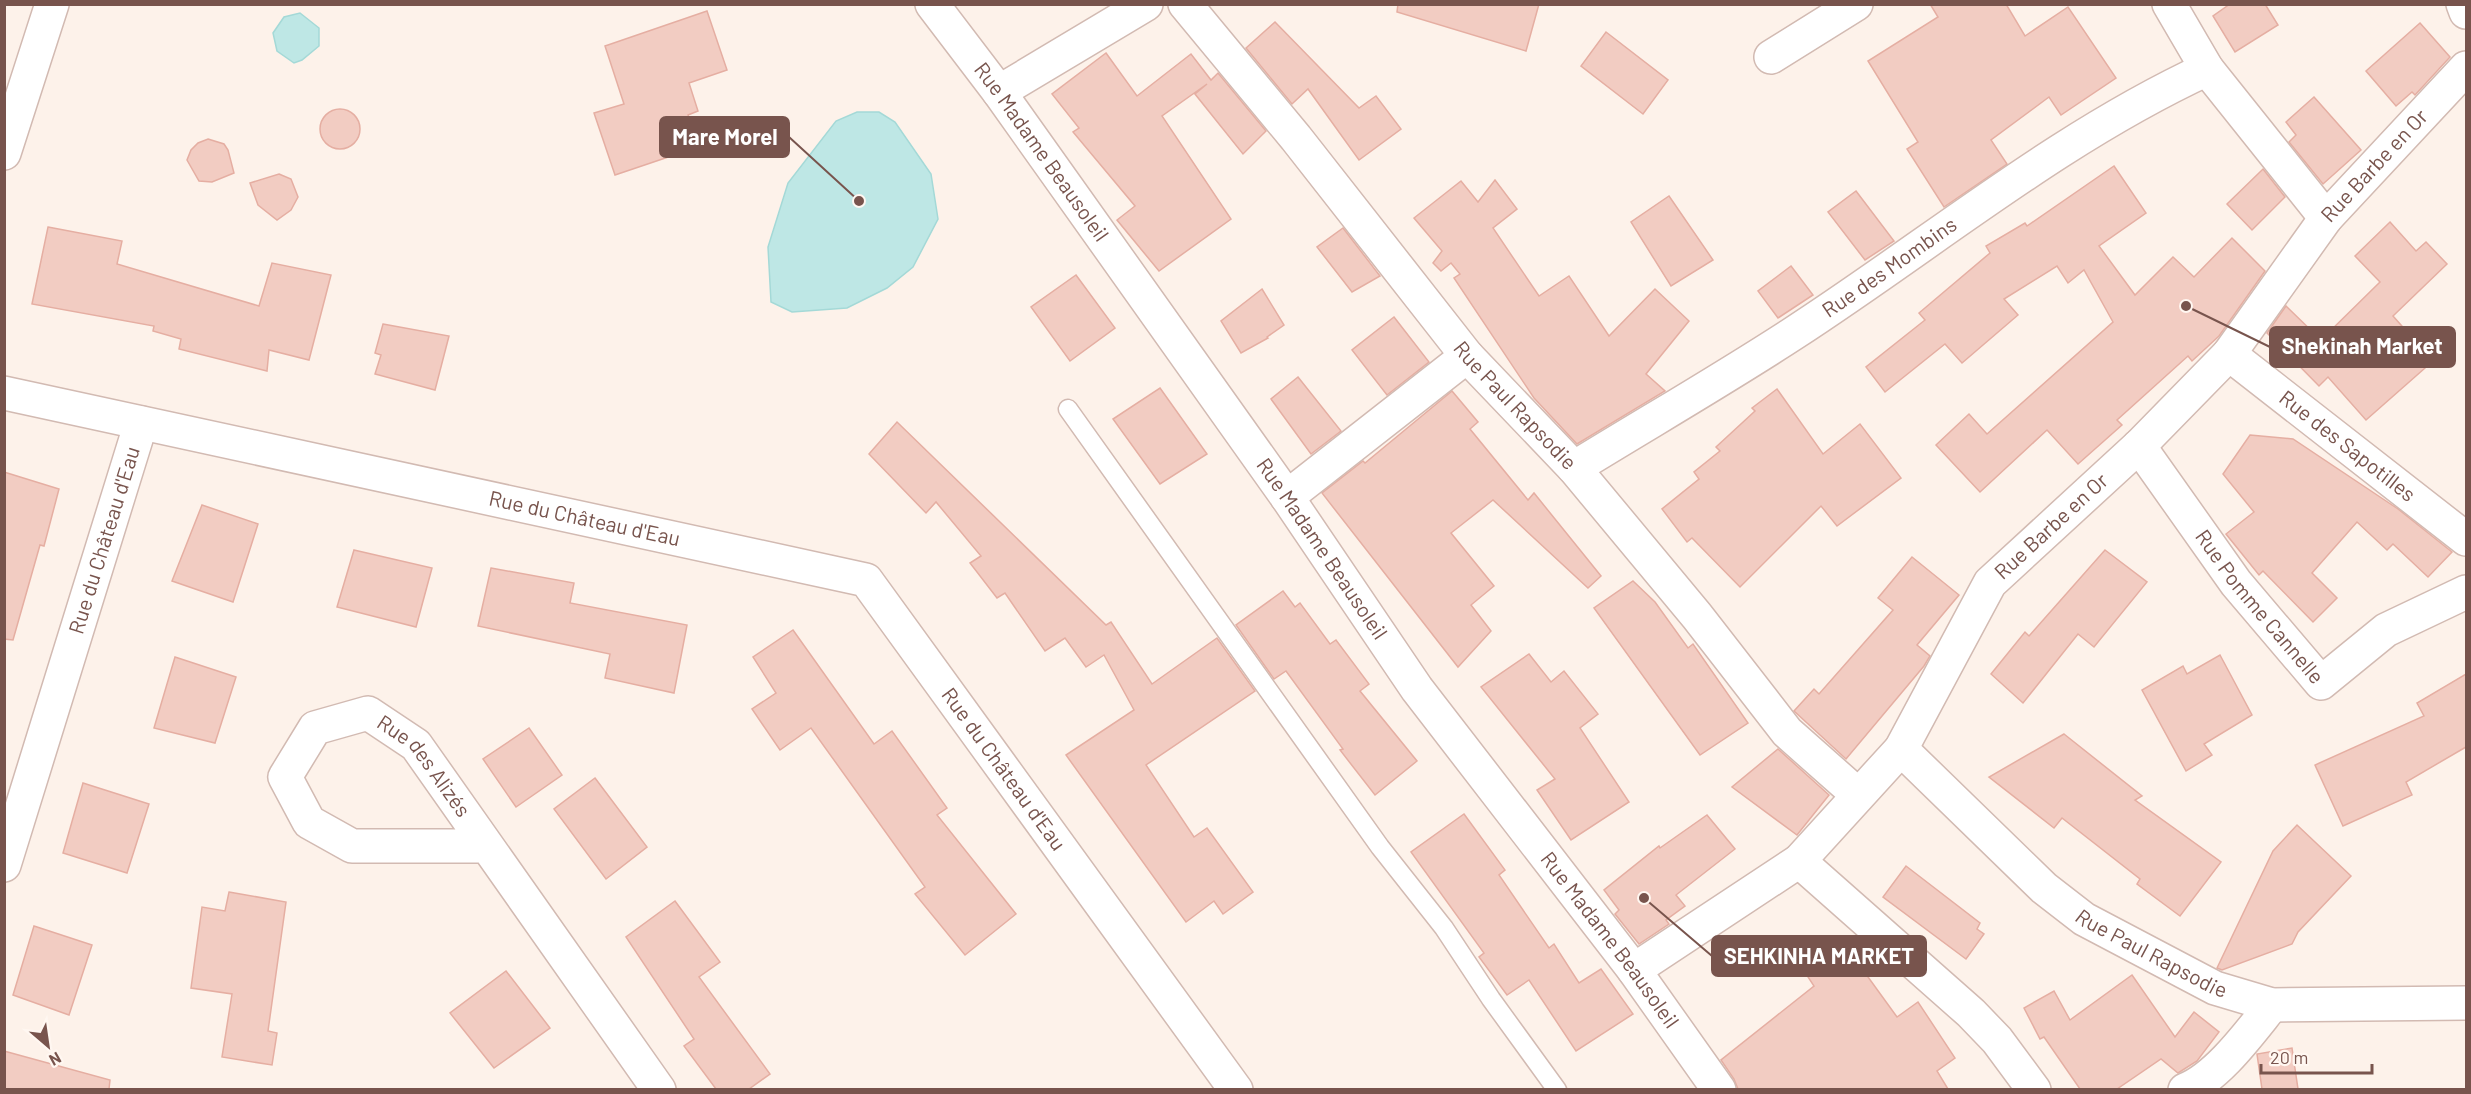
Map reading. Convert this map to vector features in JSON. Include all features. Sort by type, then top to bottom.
[{"type":"street","points":[[4,153],[52,4]]},
{"type":"street","name":"Rue Madame Beausoleil","points":[[932,4],[999,92],[1287,497],[1417,689],[1634,970],[1719,1089]]},
{"type":"street","points":[[999,92],[1146,4]]},
{"type":"street","name":"Rue Paul Rapsodie","points":[[1185,4],[1296,138],[1467,356],[1574,468],[1698,616],[1787,732],[1857,794]]},
{"type":"street","points":[[1771,57],[1856,4]]},
{"type":"street","points":[[2169,4],[2207,69],[2326,218]]},
{"type":"street","points":[[2463,4],[2466,12]]},
{"type":"street","name":"Rue Barbe en Or","points":[[1634,970],[1799,861],[1857,794],[1901,748],[1990,583],[2139,446],[2229,354],[2326,218],[2466,68]]},
{"type":"street","name":"Rue des Mombins","points":[[1574,468],[1794,333],[2022,176],[2157,92],[2207,69]]},
{"type":"street","name":"Rue des Sapotilles","points":[[2229,354],[2466,539]]},
{"type":"street","points":[[1287,497],[1467,356]]},
{"type":"street","points":[[4,393],[141,423]]},
{"type":"street","name":"Rue du Château d'Eau","points":[[4,865],[141,423],[866,579],[1236,1089]]},
{"type":"street","name":"Rue Pomme Cannelle","points":[[2139,446],[2236,583],[2321,684],[2386,630],[2466,592]]},
{"type":"street","name":"Rue des Alizés","points":[[487,846],[352,846],[309,822],[285,777],[315,728],[368,713],[416,746],[487,846],[659,1089]]},
{"type":"street","name":"Rue Paul Rapsodie","points":[[1901,748],[2044,888],[2084,919],[2215,988],[2272,1005],[2466,1003]]},
{"type":"street","points":[[1799,861],[1971,1014],[1997,1040],[2034,1089]]},
{"type":"street","points":[[2185,1089],[2208,1076],[2240,1044],[2272,1005]]},
{"type":"lane","points":[[1068,409],[1380,848],[1444,928],[1491,999],[1557,1089]]},
{"type":"water","points":[[300,13],[319,28],[319,46],[302,60],[294,63],[277,51],[273,33],[284,17]]},
{"type":"water","points":[[857,112],[879,112],[895,122],[931,174],[938,219],[913,267],[887,288],[847,308],[792,312],[771,302],[768,247],[788,183],[836,121]]},
{"type":"building","points":[[1398,4],[1539,4],[1526,51],[1397,12]]},
{"type":"building","points":[[1930,4],[2006,4],[2025,36],[2068,7],[2116,78],[2061,115],[2049,97],[1991,140],[2007,164],[1944,207],[1907,149],[1918,142],[1868,61],[1938,17]]},
{"type":"building","points":[[2230,4],[2265,4],[2278,25],[2235,52],[2213,16]]},
{"type":"building","points":[[707,11],[727,70],[689,83],[698,111],[688,115],[698,147],[615,175],[594,113],[624,104],[605,46]]},
{"type":"building","points":[[1275,22],[1359,108],[1376,96],[1401,129],[1359,160],[1308,89],[1292,104],[1246,48]]},
{"type":"building","points":[[2420,23],[2450,57],[2415,95],[2412,92],[2396,106],[2366,71]]},
{"type":"building","points":[[1606,32],[1668,80],[1643,114],[1581,66]]},
{"type":"building","points":[[1106,53],[1137,96],[1191,54],[1211,80],[1218,73],[1266,131],[1243,154],[1195,94],[1207,84],[1162,116],[1231,219],[1159,271],[1117,220],[1135,206],[1073,132],[1079,128],[1052,94]]},
{"type":"building","points":[[2314,97],[2361,150],[2323,184],[2289,142],[2296,135],[2286,122]]},
{"type":"building","points":[[340,109],[348,110],[354,115],[359,121],[359,137],[354,143],[348,148],[340,149],[332,148],[326,143],[321,137],[320,129],[321,121],[326,115],[332,110]]},
{"type":"building","points":[[208,139],[224,144],[228,150],[234,173],[212,182],[199,181],[187,160],[191,150],[198,143]]},
{"type":"building","points":[[2114,166],[2146,213],[2099,246],[2135,295],[2173,257],[2194,277],[2232,238],[2265,271],[2219,336],[2192,361],[2188,356],[2117,420],[2122,425],[2078,464],[2047,430],[1980,492],[1936,445],[1969,414],[1987,434],[2113,322],[2084,270],[2068,283],[2057,266],[2004,299],[2018,315],[1962,363],[1945,344],[1885,392],[1866,367],[1925,320],[1919,313],[1990,253],[1986,246],[2025,223],[2027,226]]},
{"type":"building","points":[[2263,169],[2285,197],[2252,230],[2227,204]]},
{"type":"building","points":[[279,174],[291,179],[298,197],[291,210],[277,220],[258,205],[250,183]]},
{"type":"building","points":[[1495,180],[1517,209],[1493,228],[1539,296],[1569,276],[1609,336],[1655,289],[1689,321],[1646,374],[1665,391],[1577,444],[1534,398],[1454,278],[1460,274],[1451,263],[1441,271],[1433,263],[1442,251],[1414,218],[1461,181],[1478,202]]},
{"type":"building","points":[[1856,191],[1894,241],[1865,260],[1828,212]]},
{"type":"building","points":[[1669,196],[1713,260],[1671,286],[1631,222]]},
{"type":"building","points":[[2390,222],[2416,251],[2426,242],[2447,264],[2393,316],[2433,361],[2366,420],[2328,377],[2319,386],[2267,333],[2286,306],[2321,340],[2380,282],[2355,256]]},
{"type":"building","points":[[48,227],[122,241],[117,264],[259,306],[272,263],[331,275],[309,360],[269,350],[267,371],[179,349],[181,339],[153,331],[154,326],[32,304]]},
{"type":"building","points":[[1343,228],[1380,276],[1352,292],[1317,247]]},
{"type":"building","points":[[1791,266],[1813,295],[1778,318],[1758,291]]},
{"type":"building","points":[[1076,275],[1115,328],[1070,361],[1031,307]]},
{"type":"building","points":[[1262,289],[1284,325],[1268,338],[1241,353],[1221,321]]},
{"type":"building","points":[[1394,317],[1429,362],[1387,395],[1352,350]]},
{"type":"building","points":[[383,324],[449,336],[435,390],[375,374],[381,355],[375,353]]},
{"type":"building","points":[[1298,377],[1341,431],[1311,454],[1271,399]]},
{"type":"building","points":[[1160,388],[1207,454],[1160,484],[1113,419]]},
{"type":"building","points":[[1777,389],[1823,454],[1860,424],[1901,478],[1837,526],[1821,506],[1740,587],[1692,538],[1687,542],[1662,509],[1699,479],[1694,472],[1720,451],[1716,447],[1755,411],[1752,408]]},
{"type":"building","points":[[1452,391],[1478,422],[1470,429],[1528,500],[1534,493],[1601,576],[1588,588],[1493,500],[1451,533],[1494,586],[1471,605],[1491,631],[1458,667],[1322,493],[1363,461],[1365,463]]},
{"type":"building","points":[[897,422],[1106,625],[1111,622],[1152,684],[1217,638],[1255,691],[1146,765],[1194,837],[1207,828],[1253,892],[1223,914],[1214,901],[1186,922],[1066,755],[1134,710],[1104,655],[1086,667],[1065,638],[1045,651],[1005,593],[997,598],[970,563],[981,556],[936,502],[926,513],[869,454]]},
{"type":"building","points":[[2250,435],[2293,439],[2398,509],[2452,552],[2428,577],[2393,544],[2387,550],[2357,522],[2312,573],[2337,598],[2313,622],[2263,571],[2259,575],[2226,534],[2254,512],[2223,474]]},
{"type":"building","points":[[4,472],[59,489],[44,546],[40,545],[13,640],[4,639]]},
{"type":"building","points":[[202,505],[258,524],[233,602],[172,581]]},
{"type":"building","points":[[354,550],[432,568],[416,627],[337,607]]},
{"type":"building","points":[[2105,550],[2147,582],[2094,647],[2078,634],[2023,703],[1991,674],[2025,632],[2029,636]]},
{"type":"building","points":[[1912,557],[1959,595],[1917,645],[1930,656],[1924,666],[1846,759],[1794,711],[1814,689],[1819,694],[1893,610],[1878,598]]},
{"type":"building","points":[[491,568],[574,583],[570,603],[687,625],[674,693],[605,678],[610,654],[478,626]]},
{"type":"building","points":[[1633,581],[1655,602],[1688,648],[1693,644],[1748,723],[1700,755],[1594,608]]},
{"type":"building","points":[[1283,591],[1295,607],[1300,603],[1330,644],[1336,640],[1369,684],[1360,691],[1417,761],[1375,795],[1340,750],[1343,749],[1286,671],[1274,679],[1236,625]]},
{"type":"building","points":[[793,630],[874,744],[892,731],[947,808],[937,815],[1016,914],[965,955],[915,894],[925,887],[811,728],[780,750],[752,709],[776,693],[753,657]]},
{"type":"building","points":[[1529,654],[1551,682],[1564,671],[1598,714],[1580,728],[1629,802],[1571,840],[1537,790],[1555,779],[1481,687]]},
{"type":"building","points":[[2220,655],[2252,715],[2204,744],[2212,755],[2186,771],[2142,690],[2183,666],[2187,674]]},
{"type":"building","points":[[175,657],[236,677],[215,743],[154,728]]},
{"type":"building","points":[[2466,674],[2466,747],[2406,782],[2412,795],[2343,826],[2315,765],[2424,716],[2417,703]]},
{"type":"building","points":[[529,728],[562,775],[516,807],[483,759]]},
{"type":"building","points":[[2064,734],[2142,796],[2135,800],[2221,862],[2180,916],[2137,884],[2140,879],[2062,818],[2054,828],[1989,777]]},
{"type":"building","points":[[1778,749],[1829,795],[1797,835],[1732,787]]},
{"type":"building","points":[[595,778],[647,847],[606,879],[554,809]]},
{"type":"building","points":[[83,783],[149,804],[127,873],[63,853]]},
{"type":"building","points":[[1464,814],[1505,870],[1499,875],[1549,948],[1554,944],[1579,983],[1601,969],[1633,1014],[1576,1051],[1529,980],[1507,995],[1479,957],[1484,953],[1411,852]]},
{"type":"building","points":[[1707,815],[1735,849],[1676,895],[1685,906],[1666,920],[1669,924],[1639,944],[1615,914],[1619,910],[1604,890],[1659,846],[1660,848]]},
{"type":"building","points":[[2297,825],[2351,876],[2298,932],[2292,944],[2222,970],[2217,968],[2273,851]]},
{"type":"building","points":[[1906,866],[1980,923],[1977,929],[1984,934],[1966,959],[1883,897]]},
{"type":"building","points":[[229,892],[286,902],[268,1031],[277,1033],[272,1065],[222,1057],[232,994],[191,988],[202,907],[225,911]]},
{"type":"building","points":[[675,901],[720,962],[699,977],[770,1074],[749,1089],[716,1089],[684,1046],[694,1039],[626,937]]},
{"type":"building","points":[[34,926],[92,945],[69,1015],[13,995]]},
{"type":"building","points":[[1847,948],[1897,1017],[1918,1002],[1955,1058],[1937,1071],[1948,1089],[1738,1089],[1721,1060],[1814,986],[1808,977]]},
{"type":"building","points":[[506,971],[550,1028],[494,1068],[450,1013]]},
{"type":"building","points":[[2132,975],[2175,1037],[2194,1012],[2219,1032],[2197,1061],[2178,1073],[2161,1059],[2117,1089],[2080,1089],[2044,1037],[2040,1039],[2024,1008],[2054,991],[2070,1020]]},
{"type":"building","points":[[2292,1048],[2298,1089],[2262,1089],[2257,1054]]},
{"type":"building","points":[[4,1051],[110,1080],[109,1089],[4,1089]]},
{"type":"place","name":"Mare Morel","points":[[859,201]]},
{"type":"place","name":"Shekinah Market","points":[[2186,306]]},
{"type":"place","name":"SEHKINHA MARKET","points":[[1644,898]]}]
